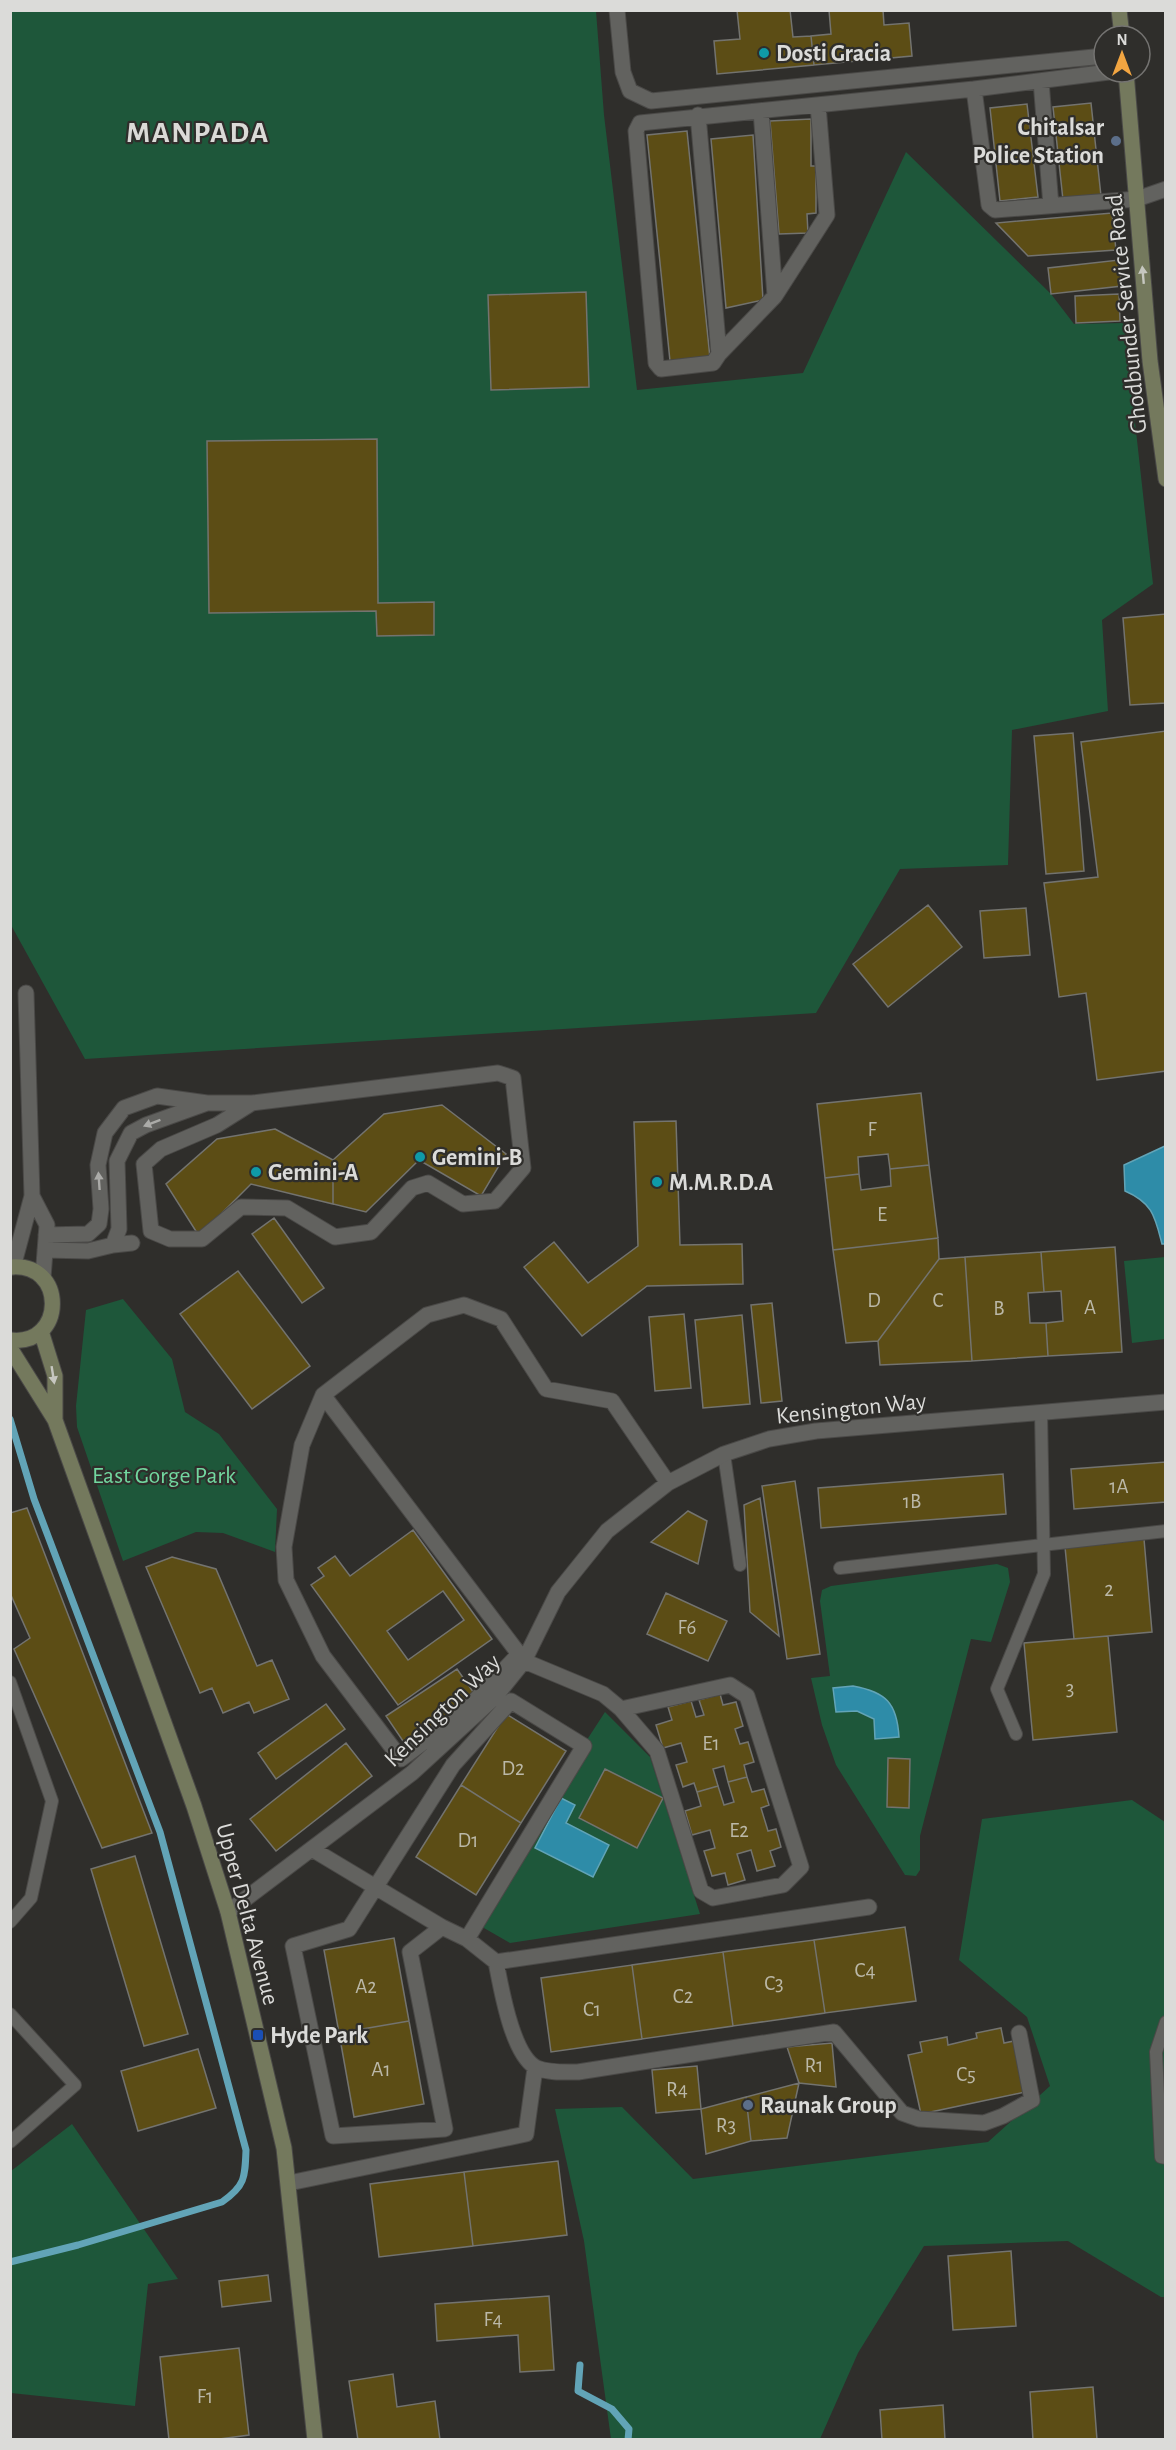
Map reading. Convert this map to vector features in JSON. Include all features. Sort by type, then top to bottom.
[{"type":"street","points":[[617,10],[623,72],[630,91],[651,101],[1092,57]]},
{"type":"street","points":[[818,105],[827,215],[775,296],[713,363],[661,369],[656,363],[636,131],[640,123],[974,89],[1092,74]]},
{"type":"street","points":[[1041,81],[1051,206]]},
{"type":"street","name":"Ghodbunder Service Road","points":[[1127,84],[1150,362],[1166,479]]},
{"type":"street","points":[[974,89],[989,205],[995,210],[1137,200],[1166,189]]},
{"type":"street","points":[[761,111],[775,296]]},
{"type":"street","points":[[698,116],[719,354]]},
{"type":"street","points":[[10,1340],[24,1340],[41,1331],[48,1324],[53,1305],[49,1286],[43,1278],[26,1268],[12,1267],[32,1196],[26,993]]},
{"type":"street","points":[[46,1243],[88,1234],[99,1224],[98,1165],[105,1133],[124,1108],[157,1096],[207,1103],[252,1103],[498,1073],[513,1078],[523,1168],[495,1201],[463,1204],[428,1183],[412,1188],[370,1232],[335,1237],[287,1208],[241,1207],[202,1239],[170,1239],[151,1231],[144,1164],[161,1149],[217,1125],[252,1103]]},
{"type":"street","points":[[113,1245],[119,1229],[117,1161],[131,1133],[146,1125],[207,1103]]},
{"type":"street","points":[[32,1196],[48,1225],[43,1278]]},
{"type":"street","points":[[100,1215],[119,1214]]},
{"type":"street","points":[[46,1243],[88,1251],[132,1243]]},
{"type":"street","points":[[323,1395],[519,1654],[464,1713],[401,1759],[323,1656],[286,1580],[284,1547],[302,1444],[323,1395],[427,1315],[464,1305],[501,1319],[546,1389],[612,1401],[668,1483]]},
{"type":"street","name":"Upper Delta Avenue","points":[[41,1331],[55,1376],[55,1420]]},
{"type":"street","name":"Upper Delta Avenue","points":[[10,1348],[55,1420],[194,1806],[228,1912],[284,2148],[315,2439]]},
{"type":"street","name":"Kensington Way","points":[[228,1912],[412,1773],[495,1697],[524,1661],[558,1592],[607,1531],[668,1483],[724,1454],[769,1439],[816,1431],[1166,1402]]},
{"type":"street","points":[[524,1661],[603,1694],[621,1709],[657,1751],[701,1891],[713,1898],[783,1885],[801,1867],[747,1696],[730,1685],[621,1709]]},
{"type":"street","points":[[442,1928],[410,1952],[445,2130],[333,2136],[293,1946],[349,1929],[453,1766],[511,1701],[584,1746],[467,1939]]},
{"type":"street","points":[[312,1849],[442,1928],[467,1939],[496,1962],[510,2026],[519,2048],[535,2067],[558,2072],[578,2072],[834,2032],[902,2113],[919,2119],[984,2123],[1003,2116],[1032,2100],[1019,2033]]},
{"type":"street","points":[[496,1962],[870,1907]]},
{"type":"street","points":[[289,2183],[526,2134],[535,2067]]},
{"type":"lane","points":[[1016,1734],[997,1689],[1044,1574],[1041,1412]]},
{"type":"lane","points":[[724,1454],[740,1565]]},
{"type":"lane","points":[[840,1568],[1166,1531]]},
{"type":"lane","points":[[10,1682],[52,1801],[31,1898],[10,1922]]},
{"type":"lane","points":[[10,2014],[75,2085],[10,2142]]},
{"type":"lane","points":[[1166,2022],[1156,2052],[1161,2157],[1166,2158]]},
{"type":"green space","points":[[10,11],[596,11],[604,115],[637,390],[803,373],[906,152],[1051,294],[1074,324],[1124,323],[1153,584],[1102,620],[1108,711],[1012,730],[1008,865],[900,869],[816,1013],[85,1059],[11,925]]},
{"type":"green space","points":[[1165,1257],[1165,1339],[1132,1343],[1124,1261]]},
{"type":"green space","name":"East Gorge Park","points":[[123,1299],[172,1359],[185,1412],[219,1434],[277,1509],[275,1552],[223,1533],[196,1532],[123,1561],[77,1427],[76,1406],[86,1310]]},
{"type":"green space","points":[[997,1564],[1008,1568],[1010,1582],[991,1642],[971,1639],[920,1836],[920,1870],[916,1876],[905,1875],[836,1765],[822,1725],[811,1678],[830,1676],[820,1601],[822,1590],[831,1586]]},
{"type":"green space","points":[[605,1712],[650,1757],[700,1914],[510,1943],[470,1920]]},
{"type":"green space","points":[[1132,1800],[1165,1822],[1165,2297],[1161,2297],[1068,2241],[924,2246],[858,2353],[820,2439],[611,2439],[584,2241],[555,2109],[622,2107],[693,2179],[988,2142],[1050,2086],[1027,2017],[959,1960],[982,1819]]},
{"type":"green space","points":[[72,2124],[178,2279],[148,2284],[135,2406],[11,2393],[11,2171]]},
{"type":"water","points":[[1165,1146],[1166,1244],[1162,1244],[1157,1226],[1147,1206],[1125,1191],[1124,1165]]},
{"type":"water","points":[[853,1686],[874,1692],[888,1701],[896,1716],[899,1737],[875,1739],[874,1719],[857,1711],[836,1712],[833,1688]]},
{"type":"water","points":[[561,1798],[575,1805],[566,1823],[609,1845],[593,1877],[535,1848]]},
{"type":"building","name":"Dosti Gracia","points":[[737,10],[790,10],[793,37],[811,36],[814,65],[717,74],[714,41],[740,39]]},
{"type":"building","name":"Dosti Gracia","points":[[829,10],[883,10],[884,25],[909,23],[912,56],[814,65],[811,36],[831,34]]},
{"type":"building","points":[[1091,103],[1101,196],[1063,200],[1053,107]]},
{"type":"building","points":[[1027,104],[1038,197],[1000,201],[990,108]]},
{"type":"building","points":[[811,119],[811,166],[816,166],[816,213],[807,214],[808,233],[779,234],[770,121]]},
{"type":"building","points":[[687,131],[710,358],[670,361],[647,135]]},
{"type":"building","points":[[753,135],[763,300],[726,308],[711,139]]},
{"type":"building","points":[[1112,213],[1116,250],[1028,256],[996,223]]},
{"type":"building","points":[[1119,260],[1122,286],[1051,294],[1048,268]]},
{"type":"building","points":[[586,292],[589,387],[491,390],[488,295]]},
{"type":"building","points":[[1119,294],[1120,321],[1076,323],[1075,296]]},
{"type":"building","points":[[377,439],[378,603],[434,602],[434,635],[377,636],[376,611],[209,613],[207,441]]},
{"type":"building","points":[[1166,614],[1166,703],[1130,705],[1123,618]]},
{"type":"building","points":[[1166,731],[1166,1071],[1097,1080],[1086,993],[1059,997],[1044,883],[1098,877],[1081,742]]},
{"type":"building","points":[[1073,733],[1084,871],[1046,874],[1034,736]]},
{"type":"building","points":[[928,905],[962,947],[888,1007],[853,964]]},
{"type":"building","points":[[1026,908],[1030,955],[984,958],[980,911]]},
{"type":"building","points":[[921,1093],[929,1165],[890,1169],[888,1154],[858,1157],[859,1174],[825,1178],[817,1104]]},
{"type":"building","name":"Gemini-B","points":[[442,1105],[506,1154],[481,1196],[419,1160],[366,1212],[333,1204],[333,1160],[384,1114]]},
{"type":"building","name":"M.M.R.D.A","points":[[676,1121],[680,1245],[742,1244],[743,1284],[647,1286],[582,1336],[524,1267],[554,1242],[588,1283],[638,1246],[634,1122]]},
{"type":"building","name":"Gemini-A","points":[[275,1129],[333,1160],[333,1204],[251,1184],[199,1236],[166,1184],[217,1139]]},
{"type":"building","points":[[929,1165],[938,1238],[833,1250],[825,1178],[859,1174],[861,1190],[891,1186],[890,1169]]},
{"type":"building","points":[[274,1218],[324,1288],[302,1303],[252,1234]]},
{"type":"building","points":[[938,1238],[939,1259],[878,1341],[846,1343],[833,1250]]},
{"type":"building","points":[[1115,1247],[1122,1352],[1048,1356],[1046,1323],[1063,1321],[1061,1291],[1044,1292],[1041,1252]]},
{"type":"building","points":[[1041,1252],[1044,1292],[1028,1293],[1030,1323],[1046,1323],[1048,1356],[972,1361],[965,1257]]},
{"type":"building","points":[[965,1257],[972,1361],[880,1365],[878,1341],[939,1259]]},
{"type":"building","points":[[238,1271],[310,1366],[252,1409],[180,1314]]},
{"type":"building","points":[[772,1303],[782,1401],[761,1403],[751,1305]]},
{"type":"building","points":[[684,1314],[691,1388],[655,1391],[649,1317]]},
{"type":"building","points":[[742,1315],[750,1404],[703,1408],[695,1320]]},
{"type":"building","points":[[1166,1462],[1166,1502],[1074,1509],[1071,1469]]},
{"type":"building","points":[[1003,1474],[1006,1514],[821,1528],[818,1488]]},
{"type":"building","points":[[795,1481],[820,1654],[787,1659],[762,1486]]},
{"type":"building","points":[[760,1498],[779,1636],[750,1612],[744,1505]]},
{"type":"building","points":[[27,1508],[152,1833],[102,1848],[14,1649],[30,1638],[10,1593],[10,1513]]},
{"type":"building","points":[[688,1511],[707,1521],[698,1564],[651,1542]]},
{"type":"building","points":[[413,1530],[492,1639],[398,1705],[311,1585],[324,1576],[318,1568],[335,1556],[350,1576]],"holes":[[[443,1591],[464,1620],[408,1660],[387,1631]]]},
{"type":"building","points":[[1144,1539],[1152,1632],[1074,1639],[1065,1547]]},
{"type":"building","points":[[172,1557],[216,1569],[257,1666],[272,1660],[289,1699],[254,1713],[249,1702],[223,1713],[212,1688],[200,1693],[146,1567]]},
{"type":"building","points":[[666,1593],[727,1621],[708,1661],[647,1634]]},
{"type":"building","points":[[1108,1636],[1117,1732],[1033,1740],[1024,1643]]},
{"type":"building","points":[[457,1669],[476,1696],[405,1744],[386,1716]]},
{"type":"building","points":[[720,1694],[723,1705],[736,1702],[743,1726],[735,1729],[740,1744],[748,1742],[754,1762],[744,1765],[747,1777],[728,1782],[724,1766],[713,1769],[718,1786],[697,1792],[694,1783],[683,1787],[676,1765],[687,1762],[681,1743],[663,1748],[656,1725],[672,1720],[668,1707],[691,1701],[696,1717],[704,1715],[699,1700]]},
{"type":"building","points":[[326,1704],[345,1729],[276,1779],[258,1753]]},
{"type":"building","points":[[506,1714],[566,1751],[521,1823],[461,1785]]},
{"type":"building","points":[[346,1743],[372,1776],[276,1851],[250,1819]]},
{"type":"building","points":[[888,1758],[910,1759],[909,1808],[887,1807]]},
{"type":"building","points":[[605,1769],[663,1798],[637,1848],[579,1818]]},
{"type":"building","points":[[747,1777],[752,1792],[764,1789],[769,1805],[761,1808],[768,1831],[776,1829],[781,1847],[770,1851],[775,1866],[757,1871],[751,1850],[737,1854],[745,1880],[728,1885],[725,1873],[712,1876],[704,1851],[715,1848],[710,1830],[692,1835],[685,1811],[701,1806],[697,1792],[718,1786],[724,1805],[734,1802],[728,1782]]},
{"type":"building","points":[[461,1785],[521,1823],[476,1895],[416,1857]]},
{"type":"building","points":[[135,1856],[188,2034],[144,2046],[91,1869]]},
{"type":"building","points":[[905,1927],[916,2001],[825,2013],[814,1940]]},
{"type":"building","points":[[394,1938],[409,2021],[339,2033],[324,1950]]},
{"type":"building","points":[[814,1940],[825,2013],[733,2026],[723,1952]]},
{"type":"building","points":[[723,1952],[733,2026],[642,2039],[632,1965]]},
{"type":"building","points":[[632,1965],[642,2039],[551,2052],[541,1978]]},
{"type":"building","points":[[409,2021],[424,2104],[354,2117],[339,2033]]},
{"type":"building","points":[[1001,2028],[1004,2043],[1014,2041],[1025,2092],[921,2114],[908,2055],[922,2052],[920,2042],[947,2037],[948,2045],[977,2038],[976,2033]]},
{"type":"building","points":[[832,2043],[836,2087],[799,2083],[787,2047]]},
{"type":"building","points":[[198,2049],[216,2108],[138,2131],[121,2071]]},
{"type":"building","points":[[697,2066],[701,2109],[656,2113],[652,2070]]},
{"type":"building","points":[[799,2083],[787,2138],[751,2141],[746,2097]]},
{"type":"building","points":[[746,2097],[751,2141],[706,2154],[701,2109]]},
{"type":"building","points":[[558,2161],[567,2235],[473,2246],[464,2172]]},
{"type":"building","points":[[464,2172],[473,2246],[379,2257],[370,2184]]},
{"type":"building","points":[[1011,2251],[1016,2326],[953,2330],[948,2256]]},
{"type":"building","points":[[268,2275],[271,2301],[222,2307],[219,2281]]},
{"type":"building","points":[[549,2296],[554,2370],[520,2372],[518,2335],[437,2341],[435,2304]]},
{"type":"building","points":[[239,2348],[249,2435],[212,2440],[169,2440],[160,2357]]},
{"type":"building","points":[[393,2374],[397,2407],[435,2401],[440,2440],[358,2440],[349,2381]]},
{"type":"building","points":[[1093,2387],[1097,2440],[1033,2440],[1030,2392]]},
{"type":"building","points":[[943,2405],[945,2440],[882,2440],[880,2410]]},
{"type":"waterway","points":[[10,1419],[34,1499],[160,1832],[246,2150],[242,2180],[235,2191],[222,2202],[78,2245],[10,2262]]},
{"type":"waterway","points":[[580,2365],[578,2391],[612,2409],[629,2429],[628,2440]]},
{"type":"place","name":"Dosti Gracia","points":[[764,53]]},
{"type":"place","name":"Chitalsar Police Station","points":[[1116,141]]},
{"type":"place","name":"Gemini-B","points":[[420,1157]]},
{"type":"place","name":"Gemini-A","points":[[256,1172]]},
{"type":"place","name":"M.M.R.D.A","points":[[657,1182]]},
{"type":"place","name":"Hyde Park","points":[[258,2035]]},
{"type":"place","name":"Raunak Group","points":[[748,2105]]},
{"type":"district","name":"MANPADA","points":[[198,132]]}]
